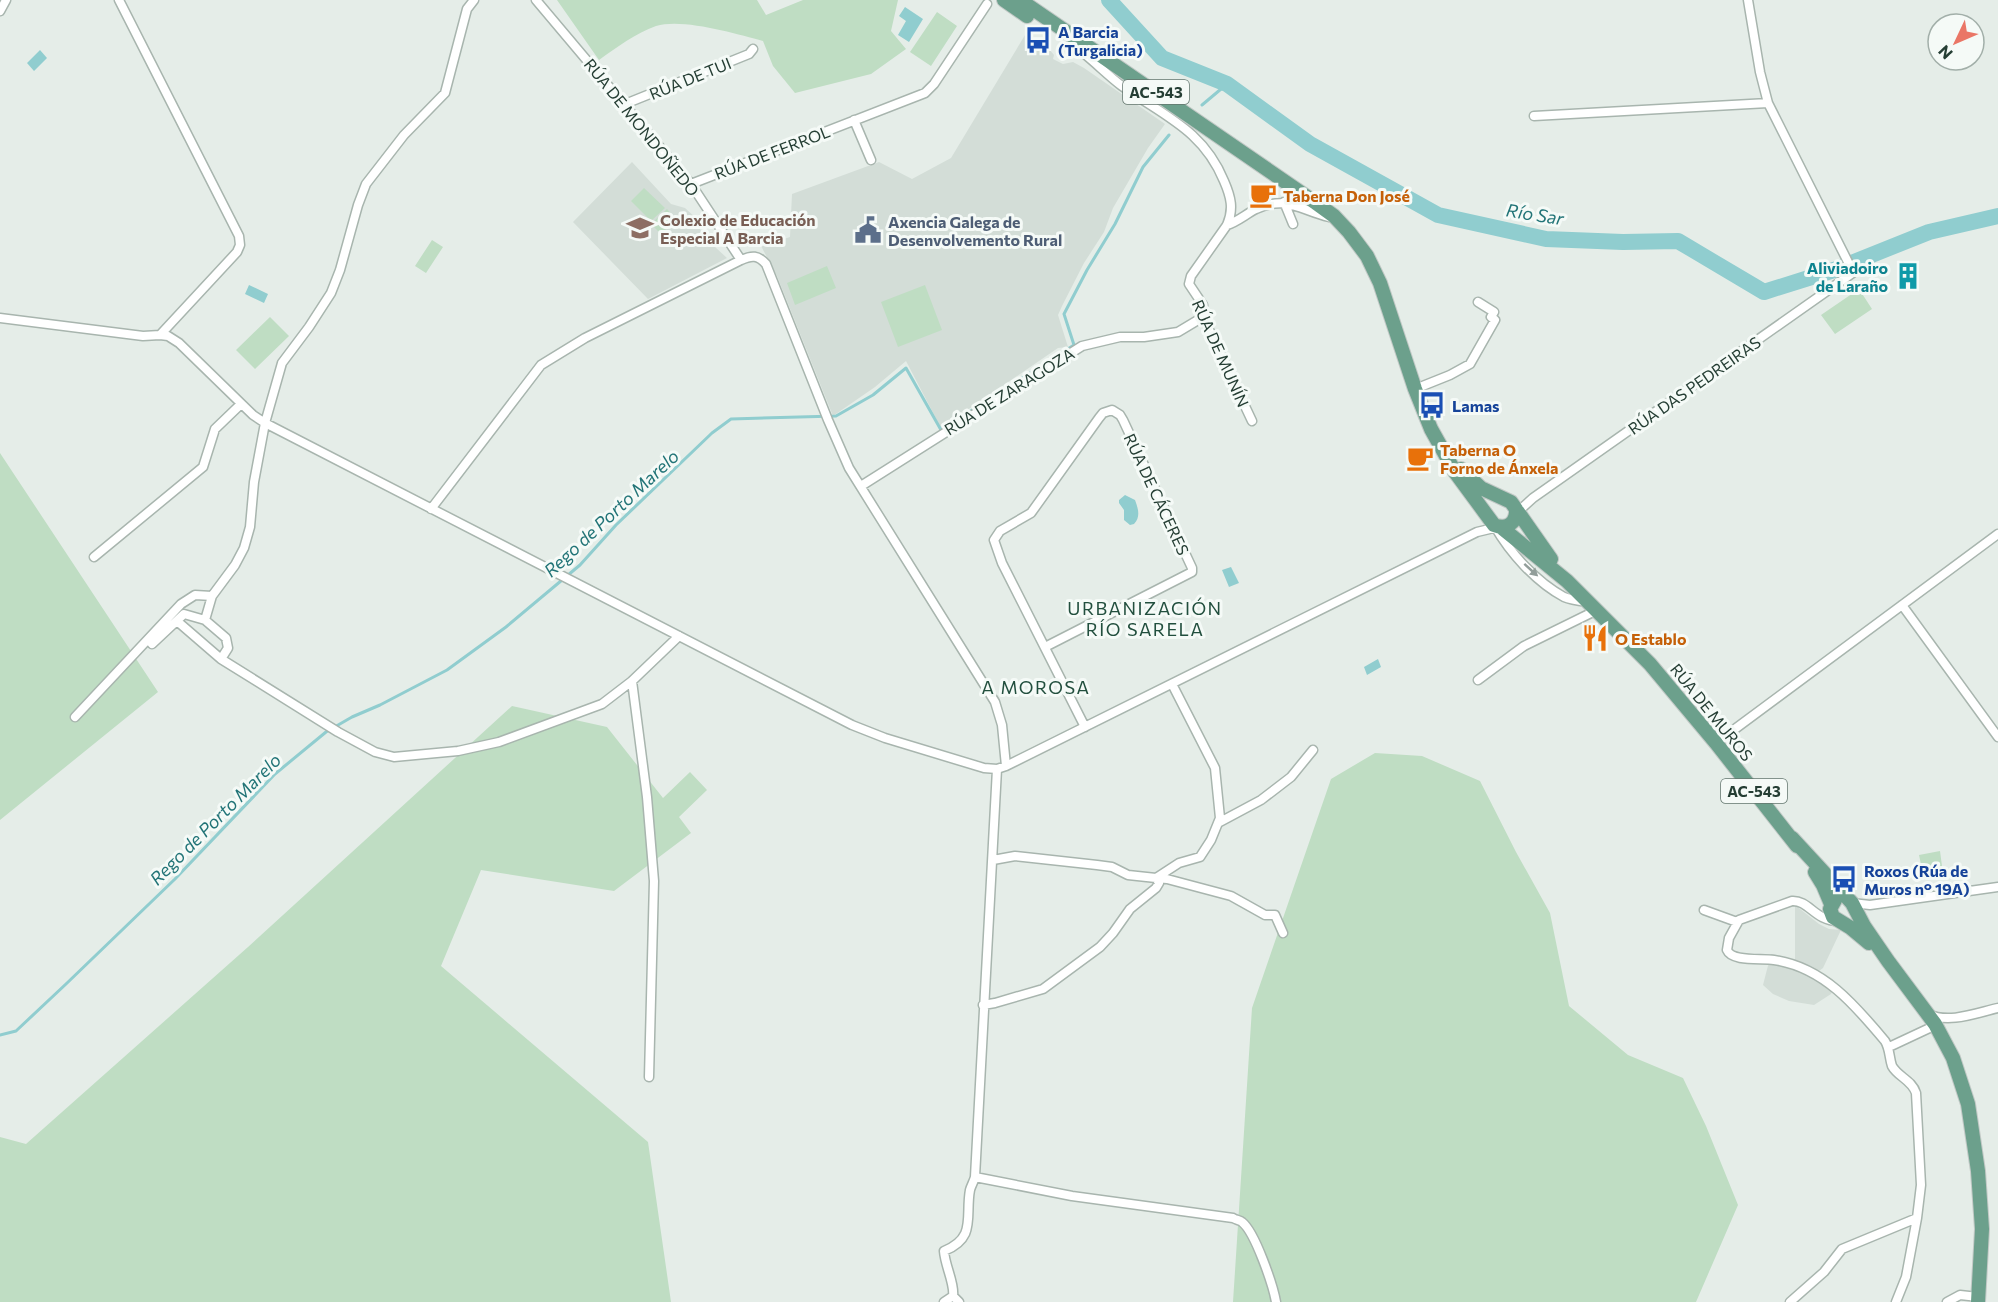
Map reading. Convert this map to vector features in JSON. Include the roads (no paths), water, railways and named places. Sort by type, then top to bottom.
[{"type":"main road","name":"AC-543","points":[[1004,0],[1087,56],[1248,157]]},
{"type":"main road","name":"AC-543","points":[[1020,0],[1337,219],[1360,246],[1372,267],[1384,295],[1415,389],[1438,442],[1455,472],[1491,520],[1567,580],[1594,607]]},
{"type":"main road","name":"AC-543","points":[[1438,442],[1475,483],[1514,510],[1567,580]]},
{"type":"main road","points":[[1493,501],[1514,510],[1508,526],[1491,520],[1493,501]]},
{"type":"main road","name":"RÚA DE MUROS","points":[[1594,607],[1650,664],[1716,743],[1849,912],[1860,934],[1888,961],[1938,1029],[1960,1078],[1974,1143],[1982,1216],[1978,1300]]},
{"type":"main road","name":"RÚA DE MUROS","points":[[1792,838],[1822,883],[1831,905],[1832,916],[1849,912]]},
{"type":"main road","points":[[1831,905],[1839,898],[1849,912]]},
{"type":"street","points":[[0,11],[6,0]]},
{"type":"street","points":[[119,0],[239,236],[240,245],[237,252],[160,335]]},
{"type":"street","points":[[205,620],[212,596],[236,565],[244,548],[250,527],[254,482],[265,423],[282,363],[331,293],[366,184],[404,135],[445,93],[467,9],[474,0]]},
{"type":"street","name":"RÚA DE MONDOÑEDO","points":[[536,0],[691,184],[741,260]]},
{"type":"street","points":[[1534,116],[1767,103],[1748,0]]},
{"type":"street","name":"RÚA DE FERROL","points":[[691,184],[925,93],[934,84],[987,4]]},
{"type":"street","name":"RÚA DE TUI","points":[[625,104],[749,54],[753,49]]},
{"type":"street","name":"RÚA DE MUNÍN","points":[[1087,56],[1120,85],[1193,135],[1214,159],[1231,198],[1231,212],[1227,225],[1189,281],[1203,305],[1203,317],[1252,421]]},
{"type":"street","name":"RÚA DAS PEDREIRAS","points":[[1514,510],[1852,269],[1843,256],[1767,103]]},
{"type":"street","points":[[854,120],[871,160]]},
{"type":"street","points":[[1214,159],[1213,145],[1220,141]]},
{"type":"street","points":[[1284,202],[1337,219]]},
{"type":"street","points":[[1284,202],[1293,224]]},
{"type":"street","name":"RÚA DE MUNÍN","points":[[1227,225],[1272,203],[1284,202]]},
{"type":"street","points":[[431,509],[542,365],[585,338],[741,260],[757,256],[766,264],[840,449],[995,702],[1002,725],[1002,768],[983,1005],[975,1177],[970,1191],[970,1214],[962,1240],[954,1248],[944,1251],[956,1299],[944,1302]]},
{"type":"street","points":[[1415,389],[1456,372],[1472,362],[1495,320],[1491,317],[1494,312],[1478,302]]},
{"type":"street","name":"RÚA DE ZARAGOZA","points":[[861,486],[1082,346],[1120,337],[1144,337],[1178,332],[1203,317]]},
{"type":"street","points":[[0,318],[143,336],[168,336],[179,343],[253,415],[265,423],[868,732],[978,767],[1002,768],[1477,532],[1491,520],[1517,557],[1545,583],[1564,597],[1594,607]]},
{"type":"street","points":[[94,557],[203,467],[215,429],[242,404]]},
{"type":"street","name":"RÚA DE CÁCERES","points":[[1107,411],[1115,411],[1123,420],[1192,572],[1045,647],[995,548],[995,536],[1031,513],[1099,417],[1107,411]]},
{"type":"street","points":[[1514,510],[1533,498]]},
{"type":"street","points":[[1716,743],[1998,534]]},
{"type":"street","points":[[75,717],[181,604],[195,595],[212,596]]},
{"type":"street","points":[[1902,605],[1998,737]]},
{"type":"street","points":[[1478,680],[1524,646],[1594,607]]},
{"type":"street","points":[[132,658],[140,654],[184,614],[205,620],[226,638],[228,648],[220,659]]},
{"type":"street","points":[[177,621],[220,659],[338,732],[375,752],[394,758],[458,751],[499,742],[602,704],[632,681],[679,636]]},
{"type":"street","points":[[1045,647],[1085,727]]},
{"type":"street","points":[[632,681],[647,797],[654,881],[649,1077]]},
{"type":"street","points":[[1156,878],[1179,862],[1200,857],[1211,840],[1220,818],[1215,768],[1172,684]]},
{"type":"street","points":[[1218,824],[1261,800],[1291,777],[1313,750]]},
{"type":"street","points":[[993,860],[1015,856],[1112,867],[1128,875],[1167,879],[1231,896],[1265,915],[1275,915],[1283,933]]},
{"type":"street","points":[[983,1005],[1043,989],[1100,947],[1130,909],[1156,888],[1159,883],[1156,878]]},
{"type":"street","points":[[1849,912],[1870,905],[1998,887]]},
{"type":"street","points":[[1831,905],[1821,909],[1792,901],[1742,918],[1737,922],[1727,944],[1727,950],[1730,956],[1785,962],[1815,973],[1841,993],[1889,1047],[1894,1068],[1910,1083],[1916,1093],[1921,1185],[1906,1278],[1896,1302]]},
{"type":"street","name":"RÚA DE MUROS","points":[[1806,905],[1823,919],[1849,912]]},
{"type":"street","points":[[1704,910],[1737,922]]},
{"type":"street","points":[[1927,1013],[1938,1018],[1949,1018],[1998,1008]]},
{"type":"street","points":[[1889,1047],[1938,1029],[1949,1018]]},
{"type":"street","points":[[975,1177],[1072,1196],[1233,1218],[1242,1222],[1248,1230],[1265,1267],[1276,1302]]},
{"type":"street","points":[[1790,1302],[1824,1272],[1842,1249],[1917,1218]]},
{"type":"street","name":"RÚA DE MUROS","points":[[1947,1302],[1960,1295],[1978,1300]]},
{"type":"water","points":[[905,7],[923,19],[909,42],[898,35],[906,21],[899,16]]},
{"type":"water","points":[[40,50],[47,58],[34,71],[27,63]]},
{"type":"water","points":[[249,285],[268,294],[264,303],[245,294]]},
{"type":"water","points":[[1125,495],[1135,500],[1138,509],[1136,521],[1130,525],[1124,520],[1124,510],[1119,503]]},
{"type":"water","points":[[1231,567],[1239,583],[1229,587],[1222,570]]},
{"type":"water","points":[[1378,659],[1381,667],[1367,675],[1364,667]]},
{"type":"waterway","name":"Río Sar","points":[[1109,0],[1162,58],[1227,84],[1310,144],[1438,215],[1546,239],[1623,242],[1678,241],[1764,292],[1834,270],[1929,232],[1998,216]]},
{"type":"waterway","name":"Rego de Porto Marelo","points":[[1202,105],[1227,84]]},
{"type":"waterway","name":"Rego de Porto Marelo","points":[[0,1035],[16,1031],[66,984],[175,879],[275,774],[326,732],[447,670],[506,627],[580,565],[616,525],[712,433],[731,419],[836,416],[873,395],[906,368],[941,430],[1074,345],[1064,314],[1115,224],[1143,167],[1169,135]]},
{"type":"place","name":"A Barcia (Turgalicia)","points":[[1038,40]]},
{"type":"place","name":"Taberna Don José","points":[[1263,195]]},
{"type":"place","name":"Colexio de Educación Especial A Barcia","points":[[640,228]]},
{"type":"place","name":"Axencia Galega de Desenvolvemento Rural","points":[[868,230]]},
{"type":"place","name":"Aliviadoiro de Laraño","points":[[1908,276]]},
{"type":"place","name":"Lamas","points":[[1432,405]]},
{"type":"place","name":"Taberna O Forno de Ánxela","points":[[1420,458]]},
{"type":"place","name":"O Establo","points":[[1595,638]]},
{"type":"place","name":"Roxos (Rúa de Muros n° 19A)","points":[[1844,879]]},
{"type":"district","name":"URBANIZACIÓN RÍO SARELA","points":[[1145,618]]},
{"type":"district","name":"A MOROSA","points":[[1036,687]]}]
